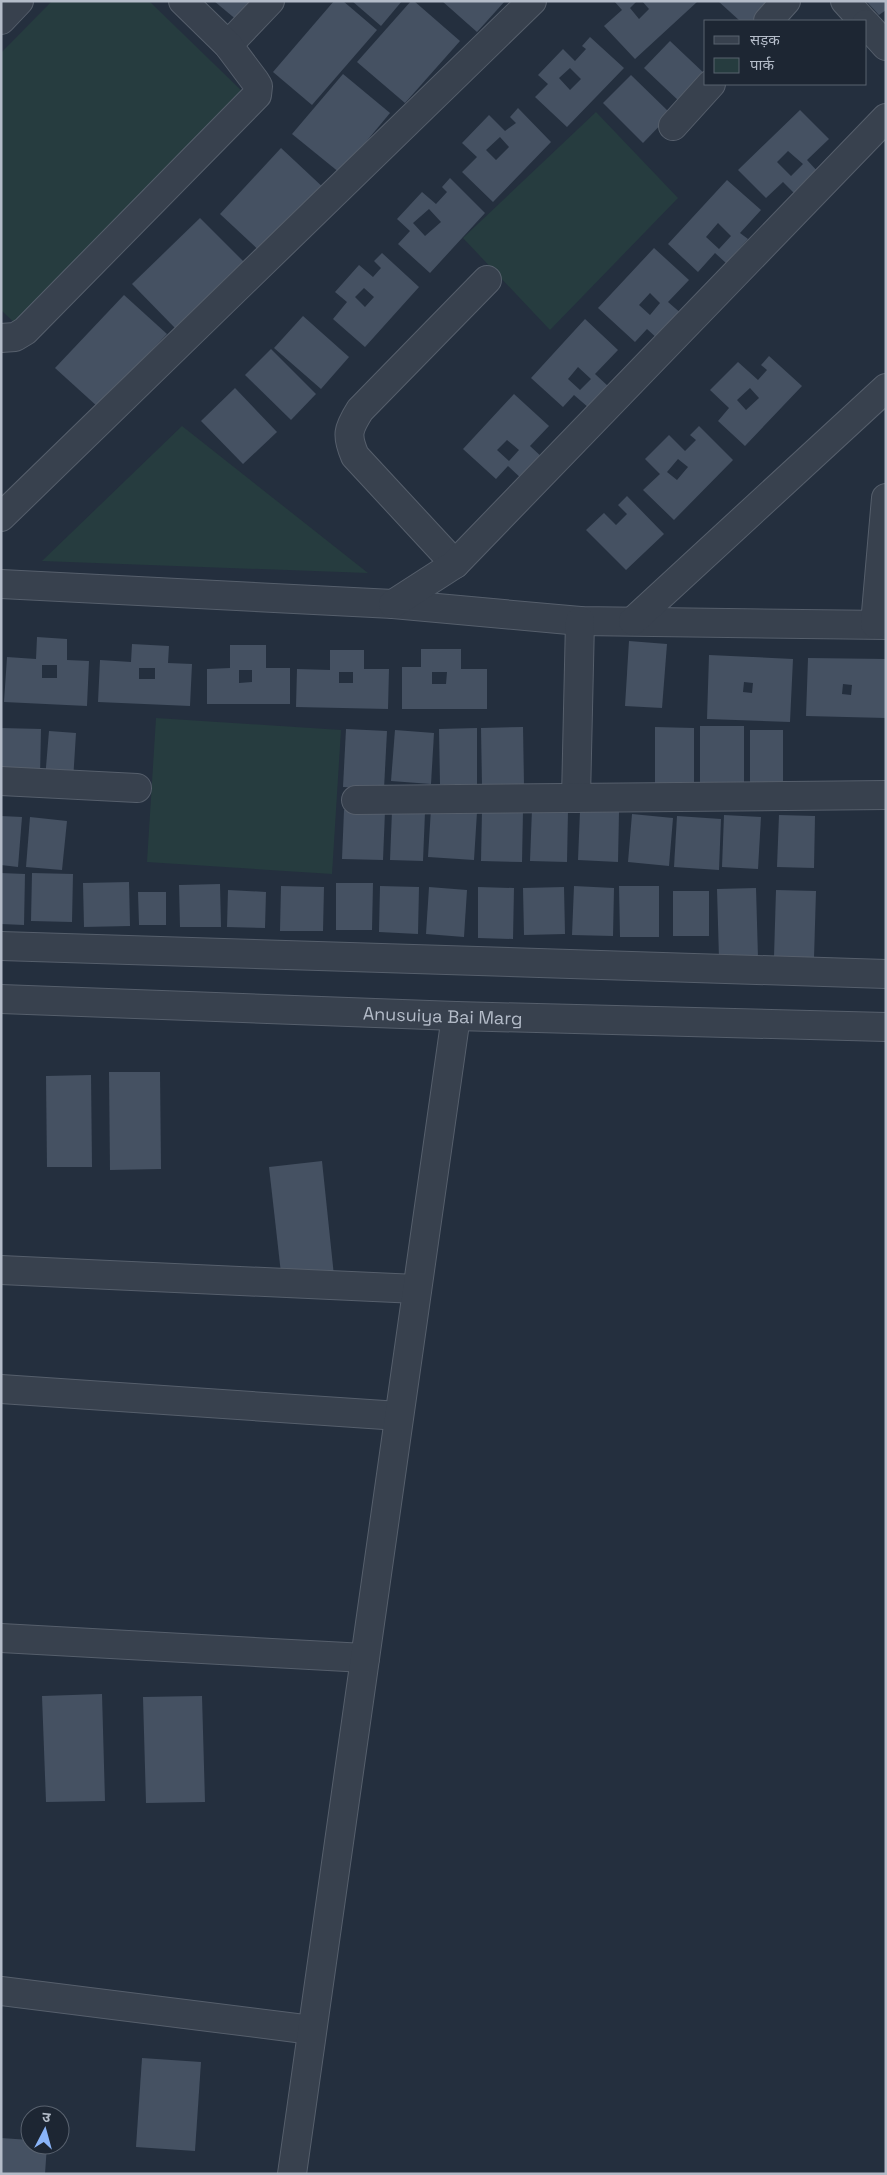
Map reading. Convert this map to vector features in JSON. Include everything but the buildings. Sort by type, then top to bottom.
[{"type":"street","points":[[1,20],[19,1]]},
{"type":"street","points":[[1,338],[15,336],[25,331],[256,95],[258,86],[228,45],[183,1]]},
{"type":"street","points":[[228,45],[270,1]]},
{"type":"street","points":[[1,517],[532,1]]},
{"type":"street","points":[[769,20],[786,1]]},
{"type":"street","points":[[845,1],[862,20]]},
{"type":"street","points":[[867,25],[886,46]]},
{"type":"street","points":[[673,126],[710,85]]},
{"type":"street","points":[[393,604],[455,564],[886,118]]},
{"type":"street","points":[[455,564],[355,456],[348,441],[350,425],[360,410],[487,280]]},
{"type":"street","points":[[634,621],[886,388]]},
{"type":"street","points":[[1,584],[393,604],[580,621],[880,624],[886,498]]},
{"type":"street","points":[[576,798],[580,621]]},
{"type":"street","points":[[1,781],[137,788]]},
{"type":"street","points":[[356,800],[886,795]]},
{"type":"street","points":[[1,946],[886,974]]},
{"type":"street","name":"Anusuiya Bai Marg","points":[[1,999],[456,1016],[886,1027]]},
{"type":"street","points":[[292,2174],[456,1016]]},
{"type":"street","points":[[1,1270],[417,1289]]},
{"type":"street","points":[[1,1389],[399,1416]]},
{"type":"street","points":[[1,1638],[365,1658]]},
{"type":"street","points":[[1,1991],[312,2030]]},
{"type":"green space","points":[[52,1],[149,1],[247,96],[21,329],[1,310],[1,53]]},
{"type":"green space","points":[[596,112],[678,198],[550,330],[463,238]]},
{"type":"green space","points":[[182,426],[368,573],[42,561]]},
{"type":"green space","points":[[156,718],[341,730],[332,874],[147,862]]}]
